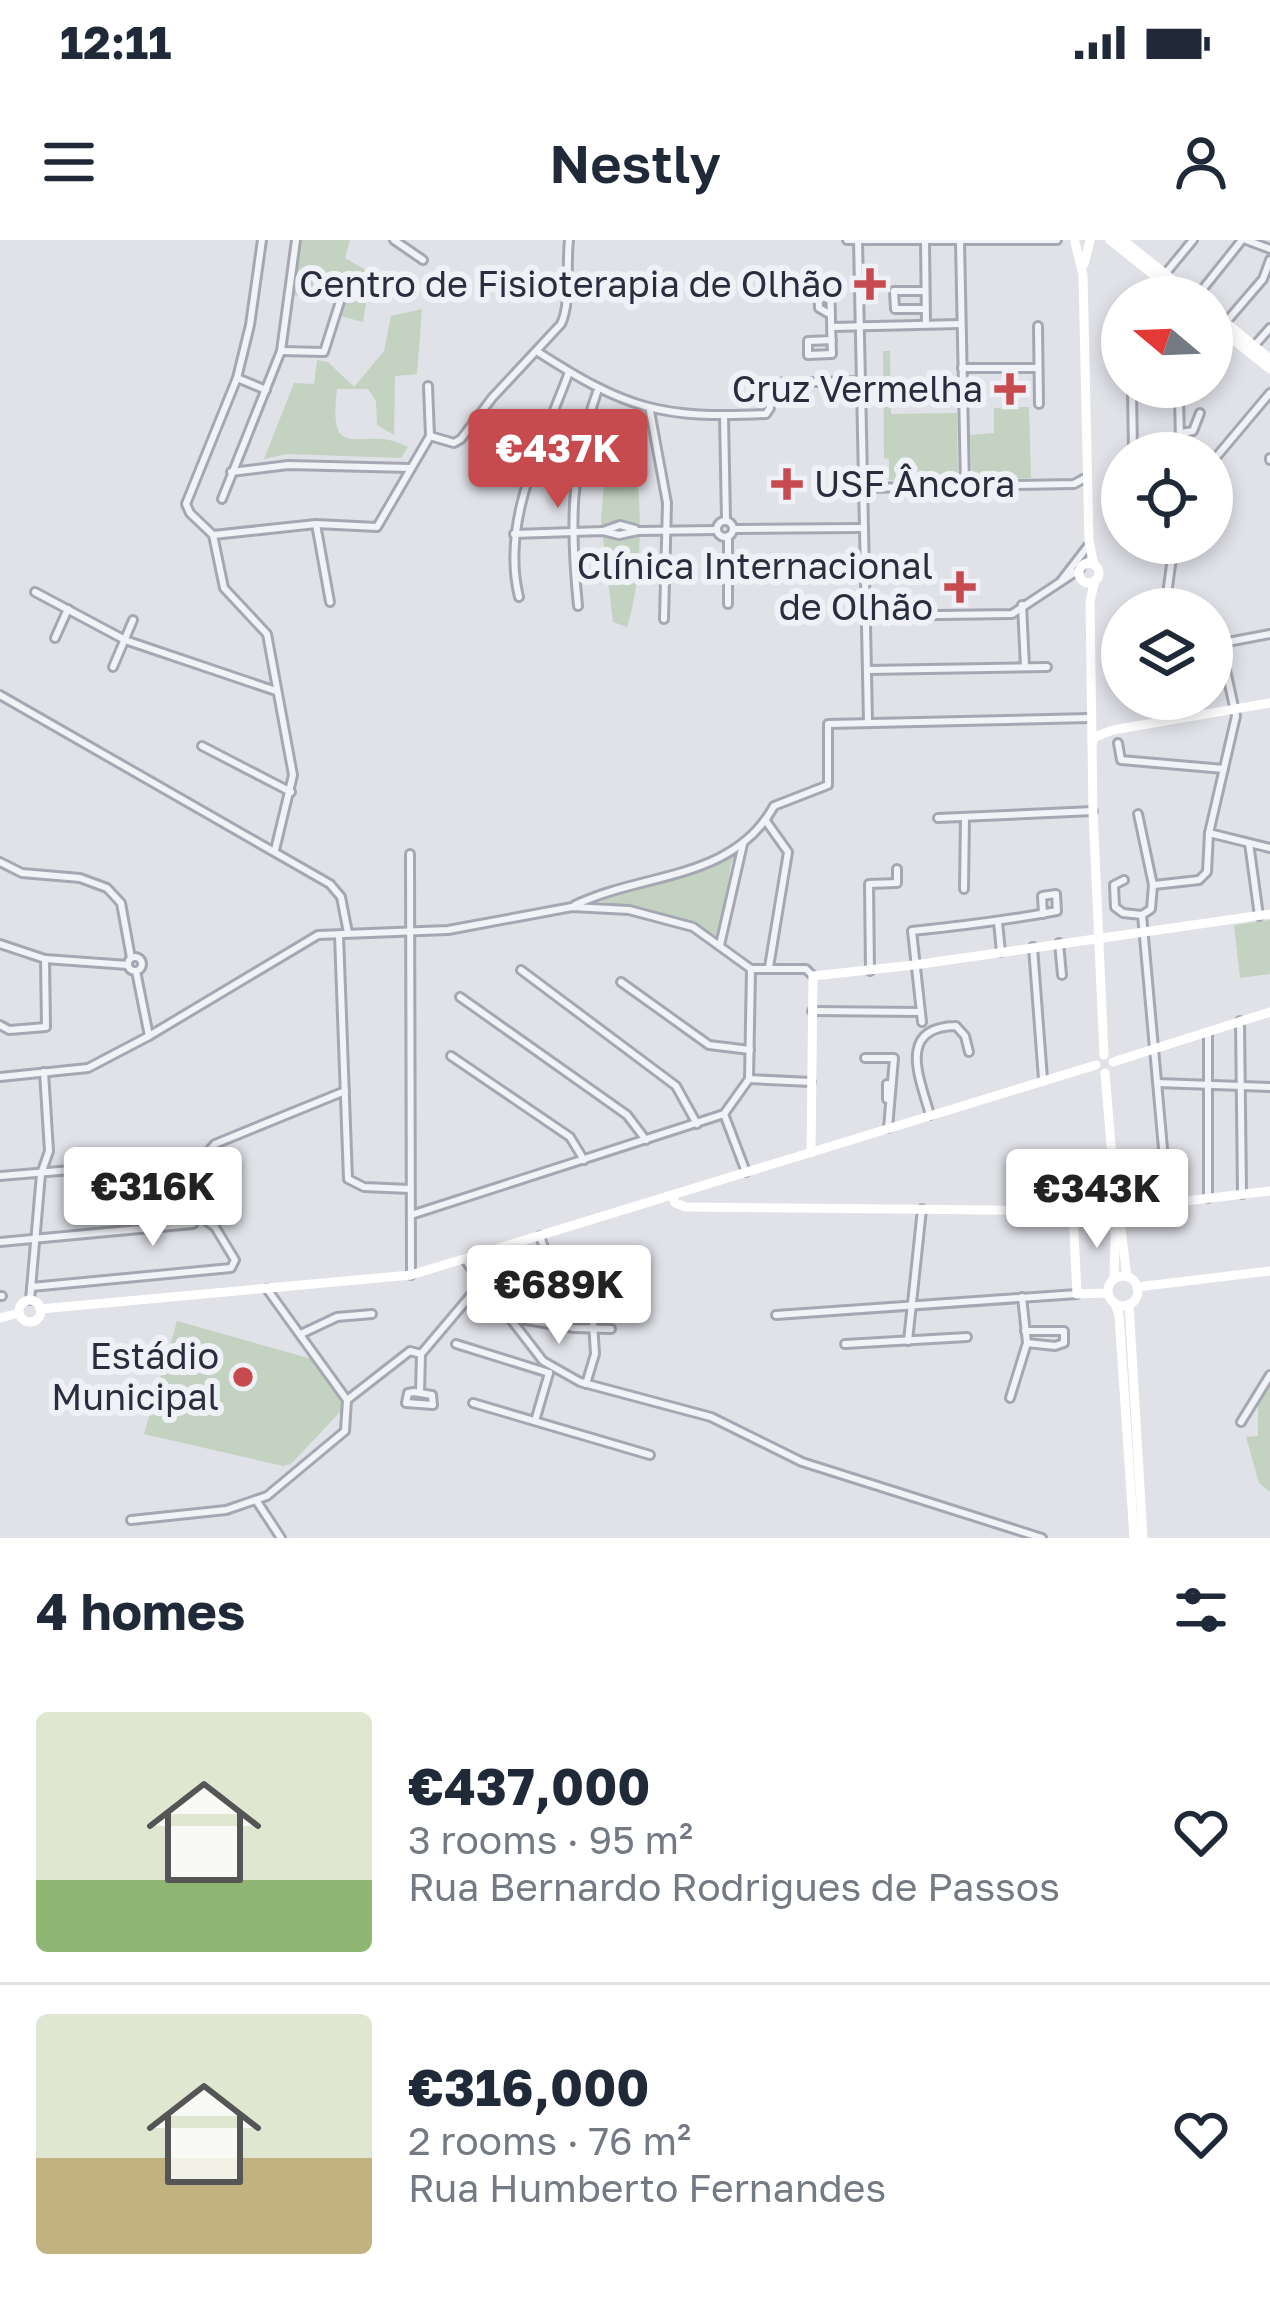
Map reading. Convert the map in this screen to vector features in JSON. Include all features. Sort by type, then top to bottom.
[{"type":"main road","points":[[1110,240],[1155,276]]},
{"type":"main road","points":[[1123,240],[1168,276]]},
{"type":"main road","points":[[1082,275],[1090,241],[1072,241],[1082,275],[1089,543],[1098,572],[1089,581]]},
{"type":"main road","points":[[1233,333],[1270,359]]},
{"type":"main road","points":[[1233,337],[1270,369]]},
{"type":"main road","points":[[19,1313],[30,1300],[40,1309],[411,1275],[1043,1079],[1111,1069],[1096,937],[1090,602],[1089,581],[1081,568],[1089,543]]},
{"type":"main road","points":[[1081,568],[1094,565]]},
{"type":"main road","points":[[1092,743],[1113,730],[1270,703]]},
{"type":"main road","points":[[1092,720],[1113,730]]},
{"type":"main road","points":[[811,1153],[813,976],[1264,915]]},
{"type":"main road","points":[[1108,1058],[1270,1012]]},
{"type":"main road","points":[[1100,1069],[1127,1276],[1137,1287],[1130,1304],[1144,1537]]},
{"type":"main road","points":[[1118,1210],[1270,1192]]},
{"type":"main road","points":[[672,1196],[675,1204],[686,1207],[1095,1211],[1107,1218],[1115,1232]]},
{"type":"main road","points":[[1118,1210],[1112,1298],[1144,1537]]},
{"type":"main road","points":[[1073,1212],[1077,1294],[1130,1304]]},
{"type":"main road","points":[[1137,1287],[1270,1271]]},
{"type":"main road","points":[[1114,1279],[1127,1276]]},
{"type":"main road","points":[[19,1313],[34,1321],[40,1309]]},
{"type":"main road","points":[[0,1318],[19,1313]]},
{"type":"street","points":[[262,240],[237,377],[186,504],[213,535],[224,588],[267,634],[292,757],[291,792],[275,850]]},
{"type":"street","points":[[221,499],[280,351],[296,240]]},
{"type":"street","points":[[394,240],[423,260]]},
{"type":"street","points":[[430,436],[454,443],[461,439],[491,398],[565,318],[568,240]]},
{"type":"street","points":[[847,240],[1058,240]]},
{"type":"street","points":[[858,240],[868,722]]},
{"type":"street","points":[[1165,274],[1193,240]]},
{"type":"street","points":[[1213,276],[1244,240],[1270,249]]},
{"type":"street","points":[[925,241],[926,324]]},
{"type":"street","points":[[960,242],[965,486]]},
{"type":"street","points":[[1233,310],[1262,279],[1270,260]]},
{"type":"street","points":[[831,315],[818,308],[818,284],[830,284],[832,340],[832,354],[808,355],[808,341],[832,340]]},
{"type":"street","points":[[925,291],[894,292],[895,309],[925,309]]},
{"type":"street","points":[[280,351],[324,352],[343,292]]},
{"type":"street","points":[[831,327],[961,324]]},
{"type":"street","points":[[1038,326],[1040,404]]},
{"type":"street","points":[[1254,346],[1270,328]]},
{"type":"street","points":[[538,352],[598,390],[650,411],[766,414],[770,383],[861,381]]},
{"type":"street","points":[[962,368],[1038,368]]},
{"type":"street","points":[[520,597],[514,534],[568,372]]},
{"type":"street","points":[[237,377],[266,390]]},
{"type":"street","points":[[213,535],[316,524],[381,525],[430,436],[428,386]]},
{"type":"street","points":[[578,606],[572,531],[577,459],[598,390]]},
{"type":"street","points":[[1233,437],[1270,392]]},
{"type":"street","points":[[650,411],[659,443],[668,531],[664,620]]},
{"type":"street","points":[[1187,432],[1193,431],[1200,413]]},
{"type":"street","points":[[724,416],[728,604]]},
{"type":"street","points":[[231,472],[288,465],[410,468]]},
{"type":"street","points":[[863,488],[1074,484],[1088,475]]},
{"type":"street","points":[[1074,484],[1088,494]]},
{"type":"street","points":[[717,530],[726,520]]},
{"type":"street","points":[[316,524],[330,602]]},
{"type":"street","points":[[514,534],[603,531],[620,525],[638,531],[730,533],[863,528]]},
{"type":"street","points":[[1057,585],[1089,543]]},
{"type":"street","points":[[866,616],[1012,614],[1081,568]]},
{"type":"street","points":[[35,592],[125,640],[277,692]]},
{"type":"street","points":[[1022,605],[1025,667]]},
{"type":"street","points":[[55,638],[68,609]]},
{"type":"street","points":[[113,667],[133,620]]},
{"type":"street","points":[[1233,641],[1270,634]]},
{"type":"street","points":[[867,670],[1047,667]]},
{"type":"street","points":[[0,695],[275,850],[330,884],[341,897],[348,1179],[364,1187],[410,1189]]},
{"type":"street","points":[[1153,885],[1203,878],[1207,872],[1209,833],[1236,709],[1233,699]]},
{"type":"street","points":[[0,1076],[88,1068],[318,935],[407,934],[467,926],[572,907],[598,895],[692,871],[744,841],[766,821],[774,806],[828,785],[828,724],[1092,720]]},
{"type":"street","points":[[1118,743],[1121,760],[1224,769]]},
{"type":"street","points":[[202,746],[291,792]]},
{"type":"street","points":[[938,818],[1093,812]]},
{"type":"street","points":[[1124,880],[1114,885],[1114,907],[1142,915],[1151,909],[1153,885],[1138,814]]},
{"type":"street","points":[[964,889],[965,817]]},
{"type":"street","points":[[766,821],[788,852],[770,967]]},
{"type":"street","points":[[1209,833],[1270,848]]},
{"type":"street","points":[[720,945],[744,841]]},
{"type":"street","points":[[1249,843],[1264,915]]},
{"type":"street","points":[[410,854],[411,1275]]},
{"type":"street","points":[[0,862],[22,873],[80,878],[107,888],[121,903],[149,1036]]},
{"type":"street","points":[[870,971],[869,884],[897,883],[897,869]]},
{"type":"street","points":[[572,907],[645,914],[693,927],[751,969],[806,969],[813,976]]},
{"type":"street","points":[[922,1022],[912,931],[1043,914]]},
{"type":"street","points":[[1142,915],[1168,1204]]},
{"type":"street","points":[[998,922],[1000,952]]},
{"type":"street","points":[[1059,943],[1062,975]]},
{"type":"street","points":[[0,944],[45,959],[132,964]]},
{"type":"street","points":[[1033,947],[1043,1079]]},
{"type":"street","points":[[0,1025],[9,1030],[46,1027],[45,959]]},
{"type":"street","points":[[411,1215],[724,1114],[749,1079],[751,969]]},
{"type":"street","points":[[521,970],[676,1086],[698,1124]]},
{"type":"street","points":[[621,982],[709,1046],[750,1050]]},
{"type":"street","points":[[460,997],[627,1115],[646,1141]]},
{"type":"street","points":[[812,1011],[920,1012]]},
{"type":"street","points":[[147,1012],[165,1027]]},
{"type":"street","points":[[1240,1021],[1242,1194]]},
{"type":"street","points":[[930,1115],[914,1063],[917,1049],[936,1029],[956,1026],[969,1052]]},
{"type":"street","points":[[1208,1030],[1208,1198]]},
{"type":"street","points":[[451,1056],[570,1137],[584,1160]]},
{"type":"street","points":[[865,1058],[895,1058],[888,1128]]},
{"type":"street","points":[[30,1300],[41,1174],[49,1150],[44,1072]]},
{"type":"street","points":[[749,1079],[812,1082]]},
{"type":"street","points":[[1157,1083],[1270,1087]]},
{"type":"street","points":[[886,1084],[889,1109]]},
{"type":"street","points":[[0,1177],[202,1159],[215,1144],[345,1091]]},
{"type":"street","points":[[724,1114],[746,1173]]},
{"type":"street","points":[[0,1242],[193,1224],[210,1188],[202,1159]]},
{"type":"street","points":[[908,1341],[922,1209]]},
{"type":"street","points":[[31,1287],[231,1268],[235,1260],[215,1227],[199,1215]]},
{"type":"street","points":[[540,1236],[552,1272],[610,1266]]},
{"type":"street","points":[[465,1260],[550,1369]]},
{"type":"street","points":[[420,1392],[421,1354],[482,1282]]},
{"type":"street","points":[[131,1520],[226,1510],[267,1496],[345,1431],[346,1400],[268,1289]]},
{"type":"street","points":[[776,1315],[1077,1294]]},
{"type":"street","points":[[1010,1398],[1027,1343],[1022,1297]]},
{"type":"street","points":[[300,1335],[337,1317],[372,1315]]},
{"type":"street","points":[[510,1318],[611,1330]]},
{"type":"street","points":[[586,1384],[595,1354],[593,1326]]},
{"type":"street","points":[[1025,1331],[1064,1331],[1064,1342],[1055,1346],[1027,1343]]},
{"type":"street","points":[[845,1344],[968,1336]]},
{"type":"street","points":[[456,1344],[711,1417],[802,1462],[1042,1538]]},
{"type":"street","points":[[346,1400],[410,1351],[421,1354]]},
{"type":"street","points":[[535,1421],[550,1369]]},
{"type":"street","points":[[1241,1422],[1270,1375]]},
{"type":"street","points":[[420,1392],[432,1395],[433,1405],[406,1403],[408,1393],[420,1392]]},
{"type":"street","points":[[472,1403],[650,1456]]},
{"type":"street","points":[[256,1500],[281,1538]]},
{"type":"green space","points":[[298,240],[350,240],[345,258],[371,273],[363,322],[340,316],[352,290],[344,283],[338,285],[333,301],[291,295]]},
{"type":"green space","points":[[422,309],[417,374],[395,376],[394,435],[377,425],[376,401],[368,389],[337,389],[335,414],[343,436],[408,447],[401,458],[287,454],[264,459],[294,383],[314,384],[317,360],[328,362],[354,387],[384,351],[391,316]]},
{"type":"green space","points":[[883,351],[890,351],[891,414],[957,413],[958,479],[889,480],[889,459],[884,458]]},
{"type":"green space","points":[[1029,407],[1031,478],[972,480],[970,435],[994,433],[994,408]]},
{"type":"green space","points":[[618,413],[634,458],[640,517],[637,578],[627,627],[613,622],[601,521],[605,470]]},
{"type":"green space","points":[[737,852],[719,937],[694,925],[600,901],[600,897],[657,884]]},
{"type":"green space","points":[[1270,920],[1270,974],[1240,978],[1234,925]]},
{"type":"green space","name":"Estádio Municipal","points":[[177,1321],[312,1359],[342,1401],[342,1410],[291,1464],[283,1466],[144,1434]]},
{"type":"green space","points":[[1270,1383],[1270,1492],[1259,1483],[1246,1437],[1258,1436],[1258,1403]]},
{"type":"place","name":"Centro de Fisioterapia de Olhão","points":[[870,284]]},
{"type":"place","name":"Cruz Vermelha","points":[[1010,389]]},
{"type":"place","name":"USF Âncora","points":[[787,484]]},
{"type":"place","name":"Clínica Internacional de Olhão","points":[[960,587]]},
{"type":"place","name":"Estádio Municipal","points":[[243,1377]]}]
